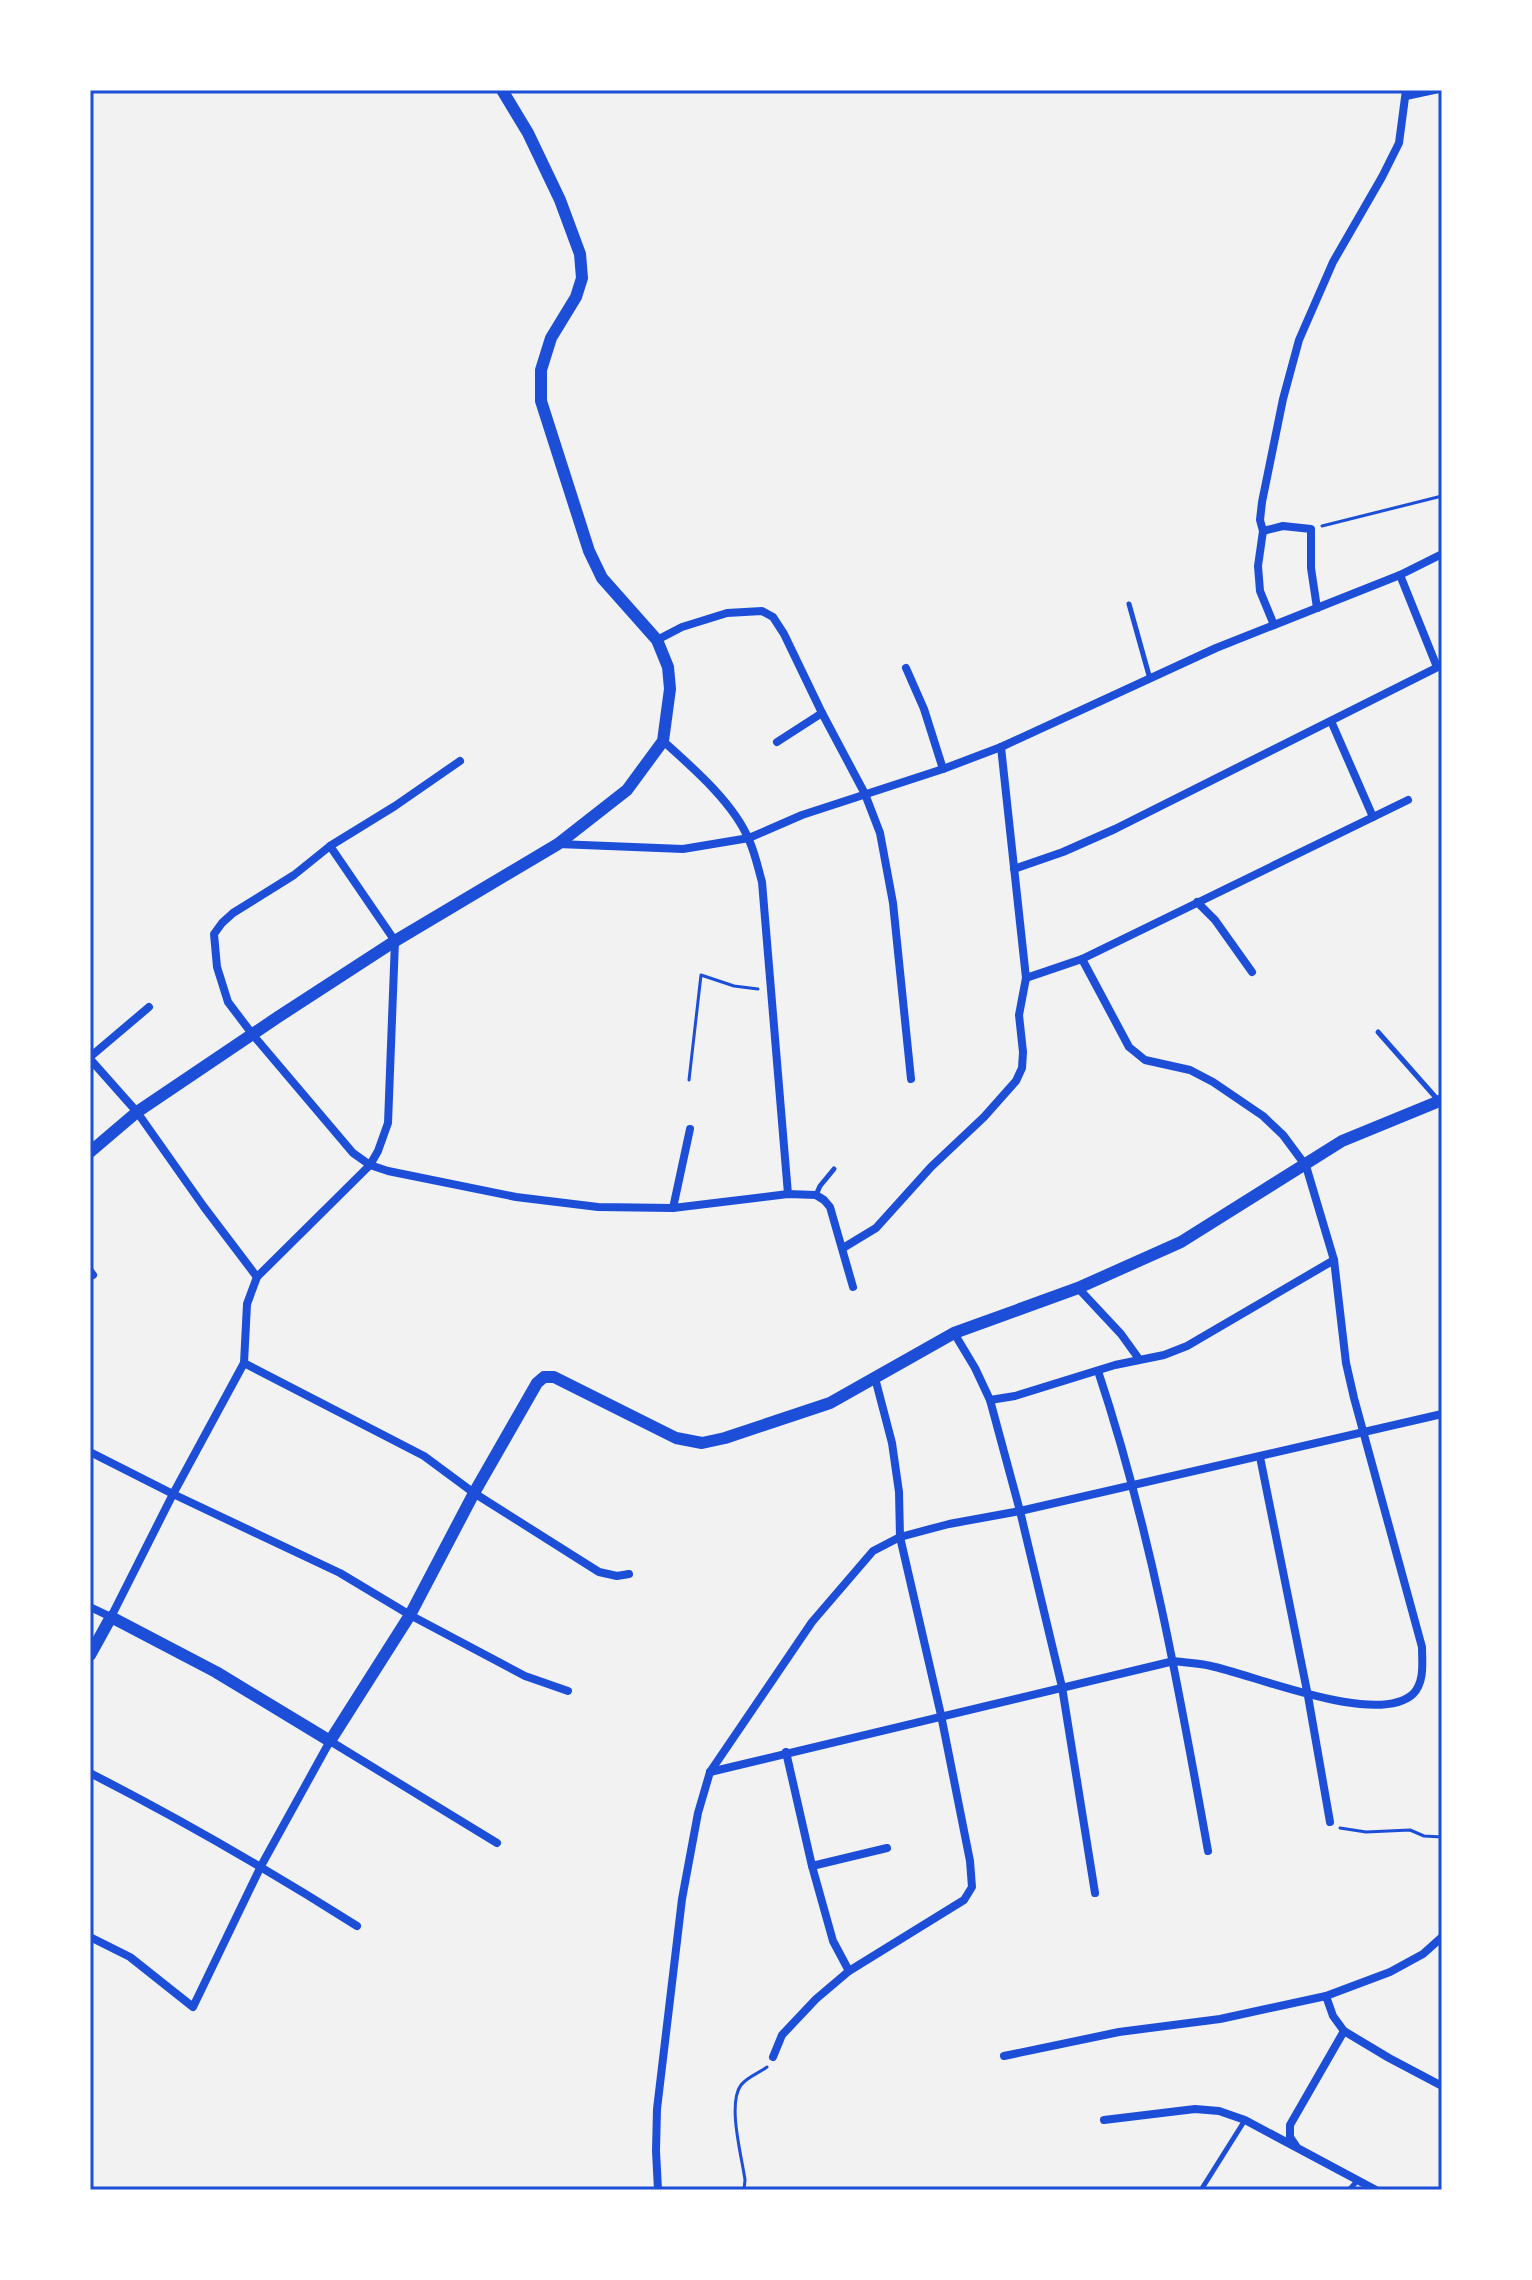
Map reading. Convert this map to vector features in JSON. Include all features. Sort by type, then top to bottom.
[{"type":"street","points":[[90,1152],[137,1112],[395,941],[558,844],[627,790],[663,741],[670,689],[668,667],[657,640],[602,578],[589,551],[541,401],[541,370],[551,338],[576,297],[582,278],[580,254],[535,146],[502,90]]},
{"type":"street","points":[[1274,625],[1260,591],[1258,566],[1263,531],[1260,520],[1283,399],[1299,340],[1333,262],[1399,143],[1406,93],[1434,90]]},
{"type":"street","points":[[1263,531],[1283,526],[1311,529],[1311,568],[1317,608]]},
{"type":"street","points":[[558,844],[683,849],[749,838],[802,815],[1001,747],[1216,648],[1400,575],[1442,554]]},
{"type":"street","points":[[1014,869],[1115,829],[1439,666],[1400,575]]},
{"type":"street","points":[[657,640],[682,627],[727,613],[762,611],[773,617],[784,634],[865,794],[880,833],[893,903],[911,1079]]},
{"type":"street","points":[[906,668],[924,709],[943,769]]},
{"type":"street","points":[[777,742],[822,713]]},
{"type":"street","points":[[1331,721],[1373,817]]},
{"type":"street","points":[[663,741],[725,802],[749,838],[762,882],[788,1194]]},
{"type":"street","points":[[843,1248],[876,1228],[931,1167],[984,1117],[1016,1081],[1022,1068],[1019,1015],[1026,978],[1001,747]]},
{"type":"street","points":[[460,761],[330,846],[294,875],[222,923],[214,934],[217,967],[228,1002],[353,1153],[370,1165],[516,1197],[618,1209],[673,1208],[788,1194],[816,1195],[830,1207],[853,1287]]},
{"type":"street","points":[[1026,978],[1082,959],[1408,800]]},
{"type":"street","points":[[90,1655],[244,1363],[247,1304],[257,1277],[370,1165],[388,1123],[395,941],[330,846]]},
{"type":"street","points":[[1197,902],[1215,920],[1252,972]]},
{"type":"street","points":[[710,1772],[1174,1661],[1211,1666],[1308,1696],[1372,1704],[1401,1701],[1415,1692],[1422,1677],[1422,1647],[1362,1433],[1346,1363],[1334,1260],[1306,1166],[1283,1135],[1263,1116],[1213,1082],[1190,1070],[1145,1060],[1129,1047],[1082,959]]},
{"type":"street","points":[[149,1007],[90,1058],[137,1112],[257,1277]]},
{"type":"street","points":[[90,1937],[130,1957],[193,2007],[261,1866],[330,1741],[410,1615],[474,1493],[537,1383],[544,1377],[554,1377],[676,1438],[702,1443],[725,1438],[830,1403],[954,1333],[1078,1288],[1181,1242],[1342,1141],[1440,1101]]},
{"type":"street","points":[[673,1208],[690,1129]]},
{"type":"street","points":[[990,1400],[1015,1396],[1187,1346],[1334,1260]]},
{"type":"street","points":[[1078,1288],[1121,1334],[1139,1359]]},
{"type":"street","points":[[954,1333],[990,1400],[1020,1511],[1062,1687],[1095,1893]]},
{"type":"street","points":[[244,1363],[424,1456],[474,1493],[599,1572],[617,1576],[629,1574]]},
{"type":"street","points":[[1098,1371],[1132,1483],[1174,1661],[1208,1851]]},
{"type":"street","points":[[773,2057],[782,2035],[816,1999],[849,1971],[964,1900],[972,1887],[970,1861],[941,1715],[900,1537],[899,1492],[892,1443],[875,1378]]},
{"type":"street","points":[[658,2190],[657,2109],[682,1899],[698,1813],[710,1772],[812,1622],[873,1551],[900,1537],[949,1524],[1020,1511],[1442,1414]]},
{"type":"street","points":[[90,1452],[340,1573],[410,1615],[525,1676],[568,1691]]},
{"type":"street","points":[[1260,1457],[1330,1822]]},
{"type":"street","points":[[90,1607],[216,1672],[497,1843]]},
{"type":"street","points":[[786,1752],[833,1941],[849,1971]]},
{"type":"street","points":[[90,1773],[261,1866],[357,1926]]},
{"type":"street","points":[[812,1866],[887,1848]]},
{"type":"street","points":[[1004,2056],[1119,2032],[1220,2019],[1326,1996],[1390,1972],[1423,1954],[1442,1937]]},
{"type":"street","points":[[1326,1996],[1333,2016],[1344,2031],[1442,2086]]},
{"type":"street","points":[[1297,2148],[1290,2137],[1290,2125],[1344,2031]]},
{"type":"street","points":[[1104,2120],[1195,2109],[1219,2111],[1245,2120],[1376,2190]]},
{"type":"lane","points":[[1129,604],[1150,679]]},
{"type":"lane","points":[[1378,1032],[1440,1101]]},
{"type":"lane","points":[[816,1195],[834,1169]]},
{"type":"lane","points":[[1201,2190],[1245,2120]]},
{"type":"lane","points":[[1349,2190],[1358,2180]]},
{"type":"path","points":[[1311,529],[1442,496]]},
{"type":"path","points":[[689,1080],[701,975],[734,986],[771,991]]},
{"type":"path","points":[[1330,1822],[1341,1829],[1366,1832],[1410,1830],[1424,1836],[1442,1837]]},
{"type":"path","points":[[744,2190],[735,2108],[737,2092],[744,2082],[766,2069],[773,2057]]}]
